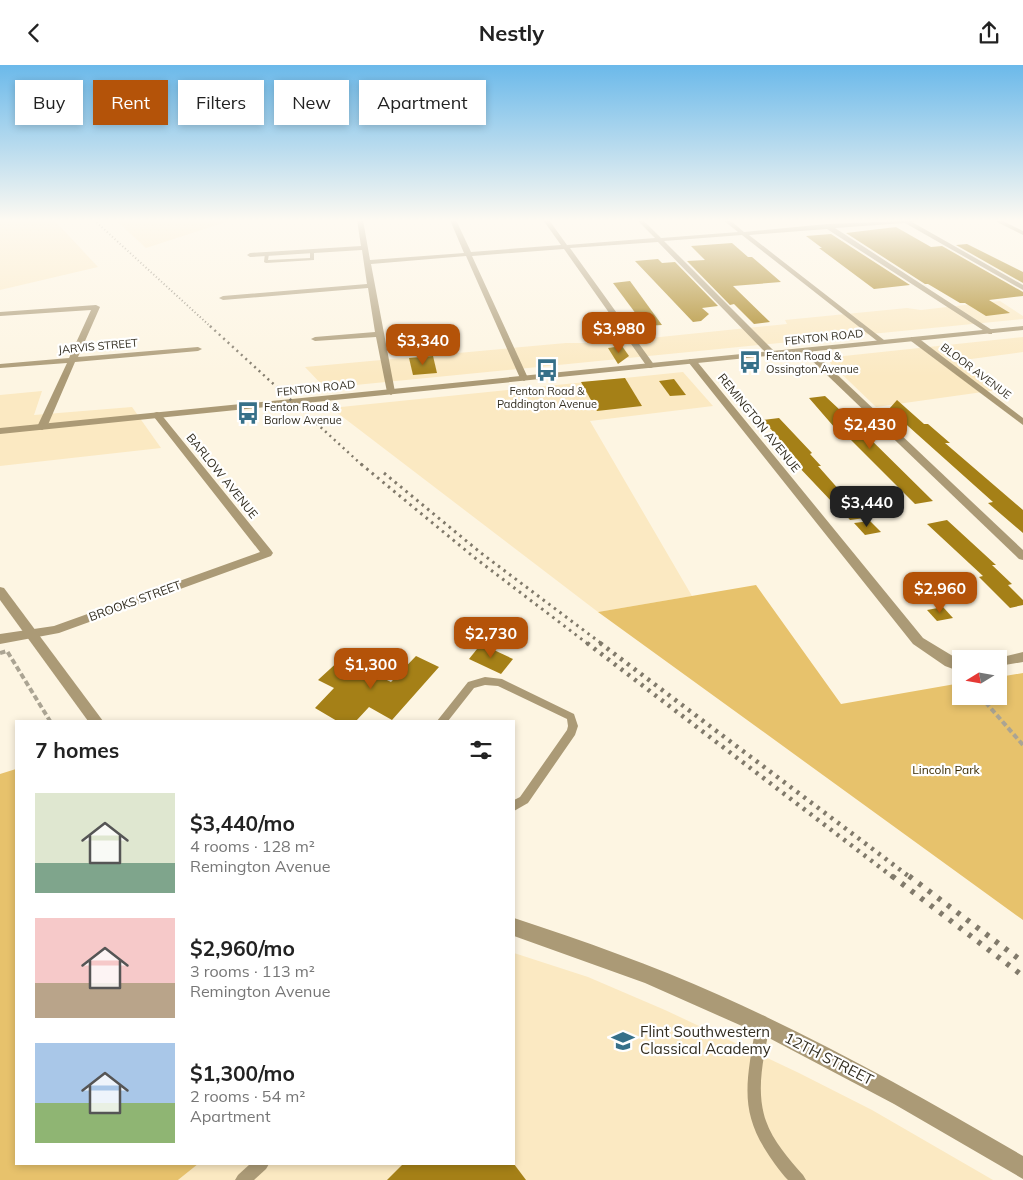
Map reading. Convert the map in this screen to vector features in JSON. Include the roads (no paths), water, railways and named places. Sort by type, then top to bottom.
[{"type":"street","points":[[369,272],[391,392]]},
{"type":"street","points":[[476,272],[524,378]]},
{"type":"street","points":[[583,272],[651,365]]},
{"type":"street","points":[[691,272],[771,353]]},
{"type":"street","points":[[792,272],[881,342]]},
{"type":"street","points":[[898,272],[990,332]]},
{"type":"street","points":[[995,272],[1023,288]]},
{"type":"street","points":[[223,298],[371,286]]},
{"type":"street","points":[[1,313],[96,307],[74,360],[42,427]]},
{"type":"street","name":"FENTON ROAD","points":[[0,431],[1022,329]]},
{"type":"street","points":[[315,339],[379,334]]},
{"type":"street","name":"BLOOR AVENUE","points":[[914,339],[1023,421]]},
{"type":"street","name":"JARVIS STREET","points":[[0,367],[198,349]]},
{"type":"street","points":[[806,350],[1023,556]]},
{"type":"street","name":"REMINGTON AVENUE","points":[[692,361],[918,641],[952,662]]},
{"type":"street","name":"BARLOW AVENUE","points":[[157,415],[267,553]]},
{"type":"street","name":"BROOKS STREET","points":[[0,639],[55,630],[267,553]]},
{"type":"street","points":[[0,591],[95,720]]},
{"type":"street","points":[[1008,660],[1023,657]]},
{"type":"street","name":"12TH STREET","points":[[515,927],[557,940],[620,964],[688,991],[763,1025],[860,1073],[1023,1168]]},
{"type":"lane","points":[[443,720],[471,685],[485,681],[499,682],[571,717],[573,726],[571,733],[524,800],[515,805]]},
{"type":"lane","points":[[763,1025],[754,1079],[754,1100],[760,1123],[769,1143],[798,1180]]},
{"type":"lane","points":[[242,1180],[260,1165]]},
{"type":"railway","points":[[151,272],[211,327]]},
{"type":"railway","points":[[210,326],[362,465]]},
{"type":"railway","points":[[361,464],[475,558],[588,644]]},
{"type":"railway","points":[[384,473],[481,553],[602,644]]},
{"type":"railway","points":[[587,643],[894,878]]},
{"type":"railway","points":[[600,643],[911,878]]},
{"type":"railway","points":[[892,876],[1023,976]]},
{"type":"railway","points":[[909,876],[1023,962]]},
{"type":"place","name":"Fenton Road & Ossington Avenue","points":[[750,362]]},
{"type":"place","name":"Fenton Road & Paddington Avenue","points":[[547,370]]},
{"type":"place","name":"Fenton Road & Barlow Avenue","points":[[248,413]]},
{"type":"place","name":"Flint Southwestern Classical Academy","points":[[623,1041]]},
{"type":"park label","name":"Lincoln Park","points":[[946,770]]}]
